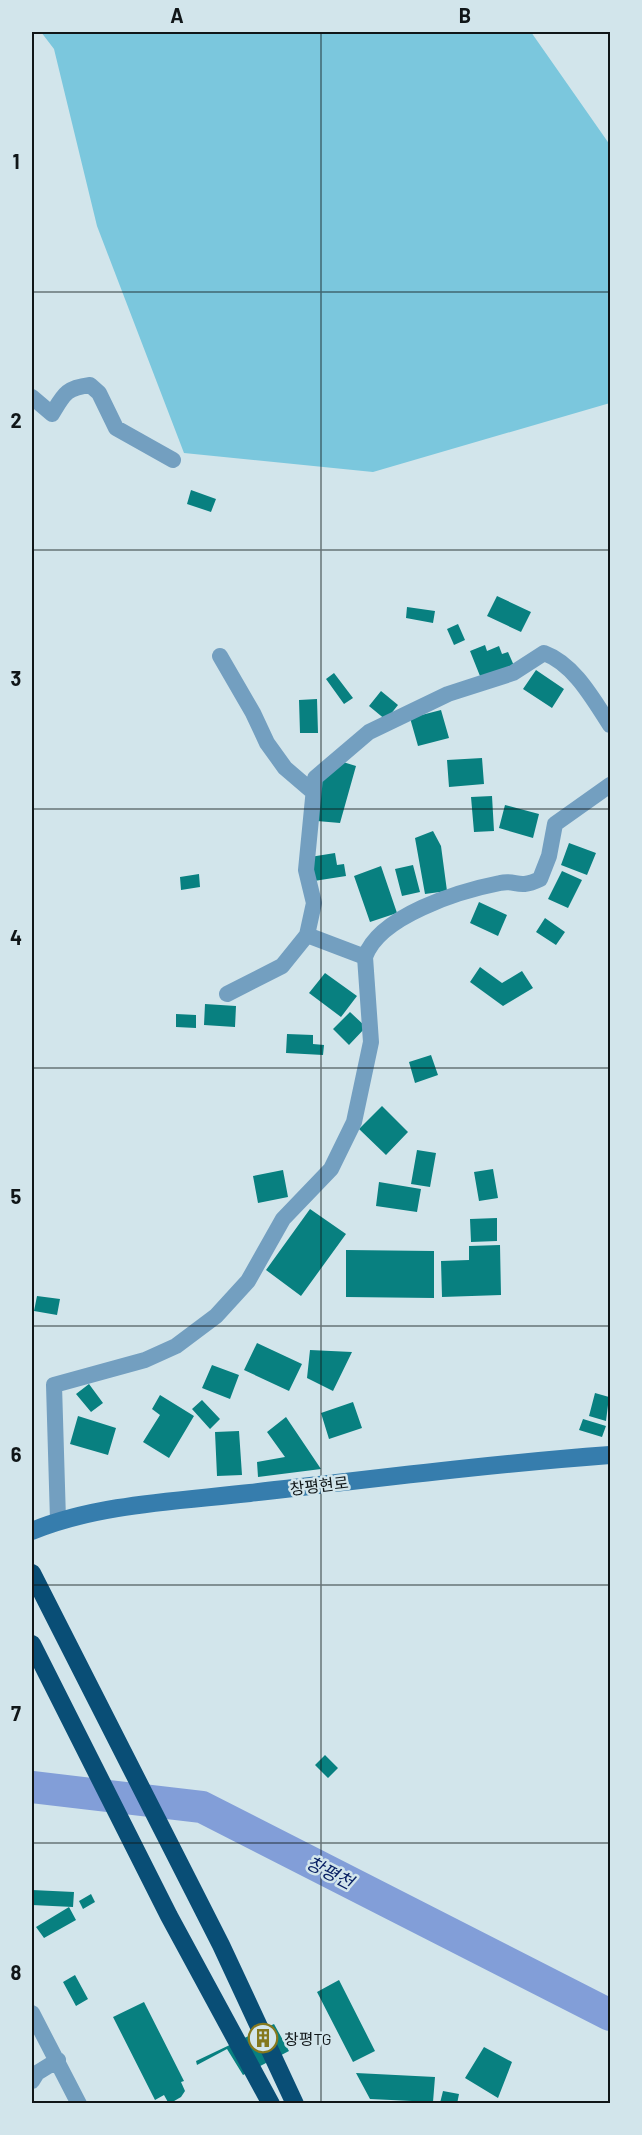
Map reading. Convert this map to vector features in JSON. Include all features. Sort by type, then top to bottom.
[{"type":"highway","points":[[32,1572],[221,1945],[295,2103]]},
{"type":"highway","points":[[32,1644],[169,1916],[271,2103]]},
{"type":"main road","name":"창평현로","points":[[32,1531],[58,1520],[153,1504],[409,1474],[610,1455]]},
{"type":"street","points":[[32,397],[52,414],[64,393],[75,387],[90,385],[99,393],[116,428],[174,460]]},
{"type":"street","points":[[227,994],[282,966],[307,935],[314,903],[306,870],[315,778],[369,732],[448,694],[513,673],[544,653],[556,658],[585,687],[610,725]]},
{"type":"street","points":[[220,656],[253,712],[267,743],[285,768],[313,792]]},
{"type":"street","points":[[58,1520],[54,1385],[145,1360],[176,1346],[216,1316],[248,1281],[283,1219],[331,1169],[354,1122],[371,1042],[365,957],[369,945],[397,920],[424,906],[502,882],[525,886],[540,879],[549,856],[555,824],[610,785]]},
{"type":"street","points":[[307,935],[365,957]]},
{"type":"street","points":[[32,2013],[79,2103]]},
{"type":"street","points":[[32,2081],[37,2073],[58,2060]]},
{"type":"shaded area","points":[[41,32],[531,32],[610,145],[610,403],[373,472],[184,453],[97,226],[54,49]]},
{"type":"building","points":[[191,490],[216,499],[211,512],[187,504]]},
{"type":"building","points":[[497,596],[531,612],[521,632],[487,616]]},
{"type":"building","points":[[407,607],[435,611],[433,623],[406,618]]},
{"type":"building","points":[[458,624],[465,640],[454,645],[447,629]]},
{"type":"building","points":[[485,645],[487,651],[499,646],[502,654],[508,652],[515,668],[482,681],[470,651]]},
{"type":"building","points":[[536,670],[564,689],[552,708],[523,689]]},
{"type":"building","points":[[334,673],[353,698],[344,704],[326,679]]},
{"type":"building","points":[[381,691],[398,705],[386,720],[369,706]]},
{"type":"building","points":[[317,699],[318,733],[300,733],[299,700]]},
{"type":"building","points":[[441,710],[449,738],[418,746],[410,718]]},
{"type":"building","points":[[482,758],[484,784],[449,787],[447,760]]},
{"type":"building","points":[[343,762],[356,766],[340,823],[317,821],[321,781]]},
{"type":"building","points":[[492,796],[494,831],[474,832],[471,797]]},
{"type":"building","points":[[505,805],[539,814],[533,838],[499,828]]},
{"type":"building","points":[[433,831],[441,846],[447,891],[425,894],[415,838]]},
{"type":"building","points":[[569,843],[596,853],[587,875],[561,865]]},
{"type":"building","points":[[335,853],[337,865],[344,864],[346,876],[314,881],[310,857]]},
{"type":"building","points":[[413,865],[420,892],[402,896],[395,869]]},
{"type":"building","points":[[381,866],[397,913],[370,922],[354,876]]},
{"type":"building","points":[[562,871],[582,880],[568,908],[548,899]]},
{"type":"building","points":[[199,874],[200,887],[181,890],[180,877]]},
{"type":"building","points":[[479,902],[507,915],[498,936],[470,923]]},
{"type":"building","points":[[545,918],[565,932],[556,945],[536,932]]},
{"type":"building","points":[[480,967],[502,983],[522,971],[533,988],[503,1006],[470,982]]},
{"type":"building","points":[[325,973],[357,996],[341,1017],[309,993]]},
{"type":"building","points":[[205,1004],[236,1006],[235,1027],[204,1025]]},
{"type":"building","points":[[350,1012],[366,1027],[349,1045],[333,1029]]},
{"type":"building","points":[[176,1014],[196,1015],[196,1028],[176,1027]]},
{"type":"building","points":[[287,1034],[313,1035],[313,1044],[324,1045],[323,1055],[286,1053]]},
{"type":"building","points":[[431,1055],[438,1075],[415,1083],[409,1062]]},
{"type":"building","points":[[382,1106],[408,1132],[386,1155],[359,1129]]},
{"type":"building","points":[[417,1150],[436,1153],[430,1187],[411,1184]]},
{"type":"building","points":[[493,1169],[498,1198],[479,1201],[474,1172]]},
{"type":"building","points":[[283,1170],[288,1197],[258,1203],[253,1176]]},
{"type":"building","points":[[379,1182],[421,1189],[417,1212],[376,1206]]},
{"type":"building","points":[[310,1209],[346,1234],[301,1296],[266,1270]]},
{"type":"building","points":[[497,1218],[497,1241],[471,1242],[470,1219]]},
{"type":"building","points":[[500,1245],[501,1295],[442,1297],[441,1261],[469,1260],[469,1246]]},
{"type":"building","points":[[346,1250],[434,1251],[434,1298],[346,1297]]},
{"type":"building","points":[[37,1296],[60,1299],[57,1315],[34,1311]]},
{"type":"building","points":[[257,1343],[302,1364],[289,1391],[244,1370]]},
{"type":"building","points":[[310,1350],[352,1352],[333,1391],[307,1378]]},
{"type":"building","points":[[212,1365],[239,1375],[230,1399],[202,1388]]},
{"type":"building","points":[[89,1384],[103,1403],[91,1412],[76,1394]]},
{"type":"building","points":[[595,1393],[609,1397],[606,1421],[589,1416]]},
{"type":"building","points":[[160,1395],[194,1416],[169,1458],[143,1442],[160,1415],[152,1409]]},
{"type":"building","points":[[202,1400],[220,1419],[210,1429],[192,1409]]},
{"type":"building","points":[[353,1402],[362,1428],[329,1439],[321,1413]]},
{"type":"building","points":[[78,1416],[116,1428],[108,1455],[70,1444]]},
{"type":"building","points":[[286,1417],[321,1469],[258,1477],[257,1462],[285,1457],[267,1432]]},
{"type":"building","points":[[583,1419],[606,1426],[602,1437],[579,1430]]},
{"type":"building","points":[[239,1431],[242,1475],[217,1476],[215,1432]]},
{"type":"building","points":[[325,1755],[338,1768],[328,1778],[315,1765]]},
{"type":"building","points":[[32,1890],[74,1892],[73,1907],[32,1905]]},
{"type":"building","points":[[91,1894],[95,1902],[83,1909],[79,1901]]},
{"type":"building","points":[[69,1907],[76,1920],[44,1938],[36,1927]]},
{"type":"building","points":[[75,1975],[88,1999],[76,2006],[63,1982]]},
{"type":"building","points":[[339,1980],[375,2051],[353,2062],[317,1992]]},
{"type":"building","points":[[144,2002],[184,2081],[181,2082],[185,2091],[181,2097],[169,2104],[164,2095],[155,2100],[113,2017]]},
{"type":"building","name":"창평TG","points":[[274,2024],[289,2051],[243,2075],[227,2049],[197,2065],[196,2061]]},
{"type":"building","points":[[484,2047],[512,2062],[498,2098],[465,2078]]},
{"type":"building","points":[[356,2073],[435,2077],[433,2102],[370,2099]]},
{"type":"building","points":[[443,2091],[459,2094],[457,2104],[440,2103]]},
{"type":"waterway","name":"창평천","points":[[32,1787],[202,1807],[610,2015]]},
{"type":"place","name":"창평TG","points":[[263,2038]]}]
